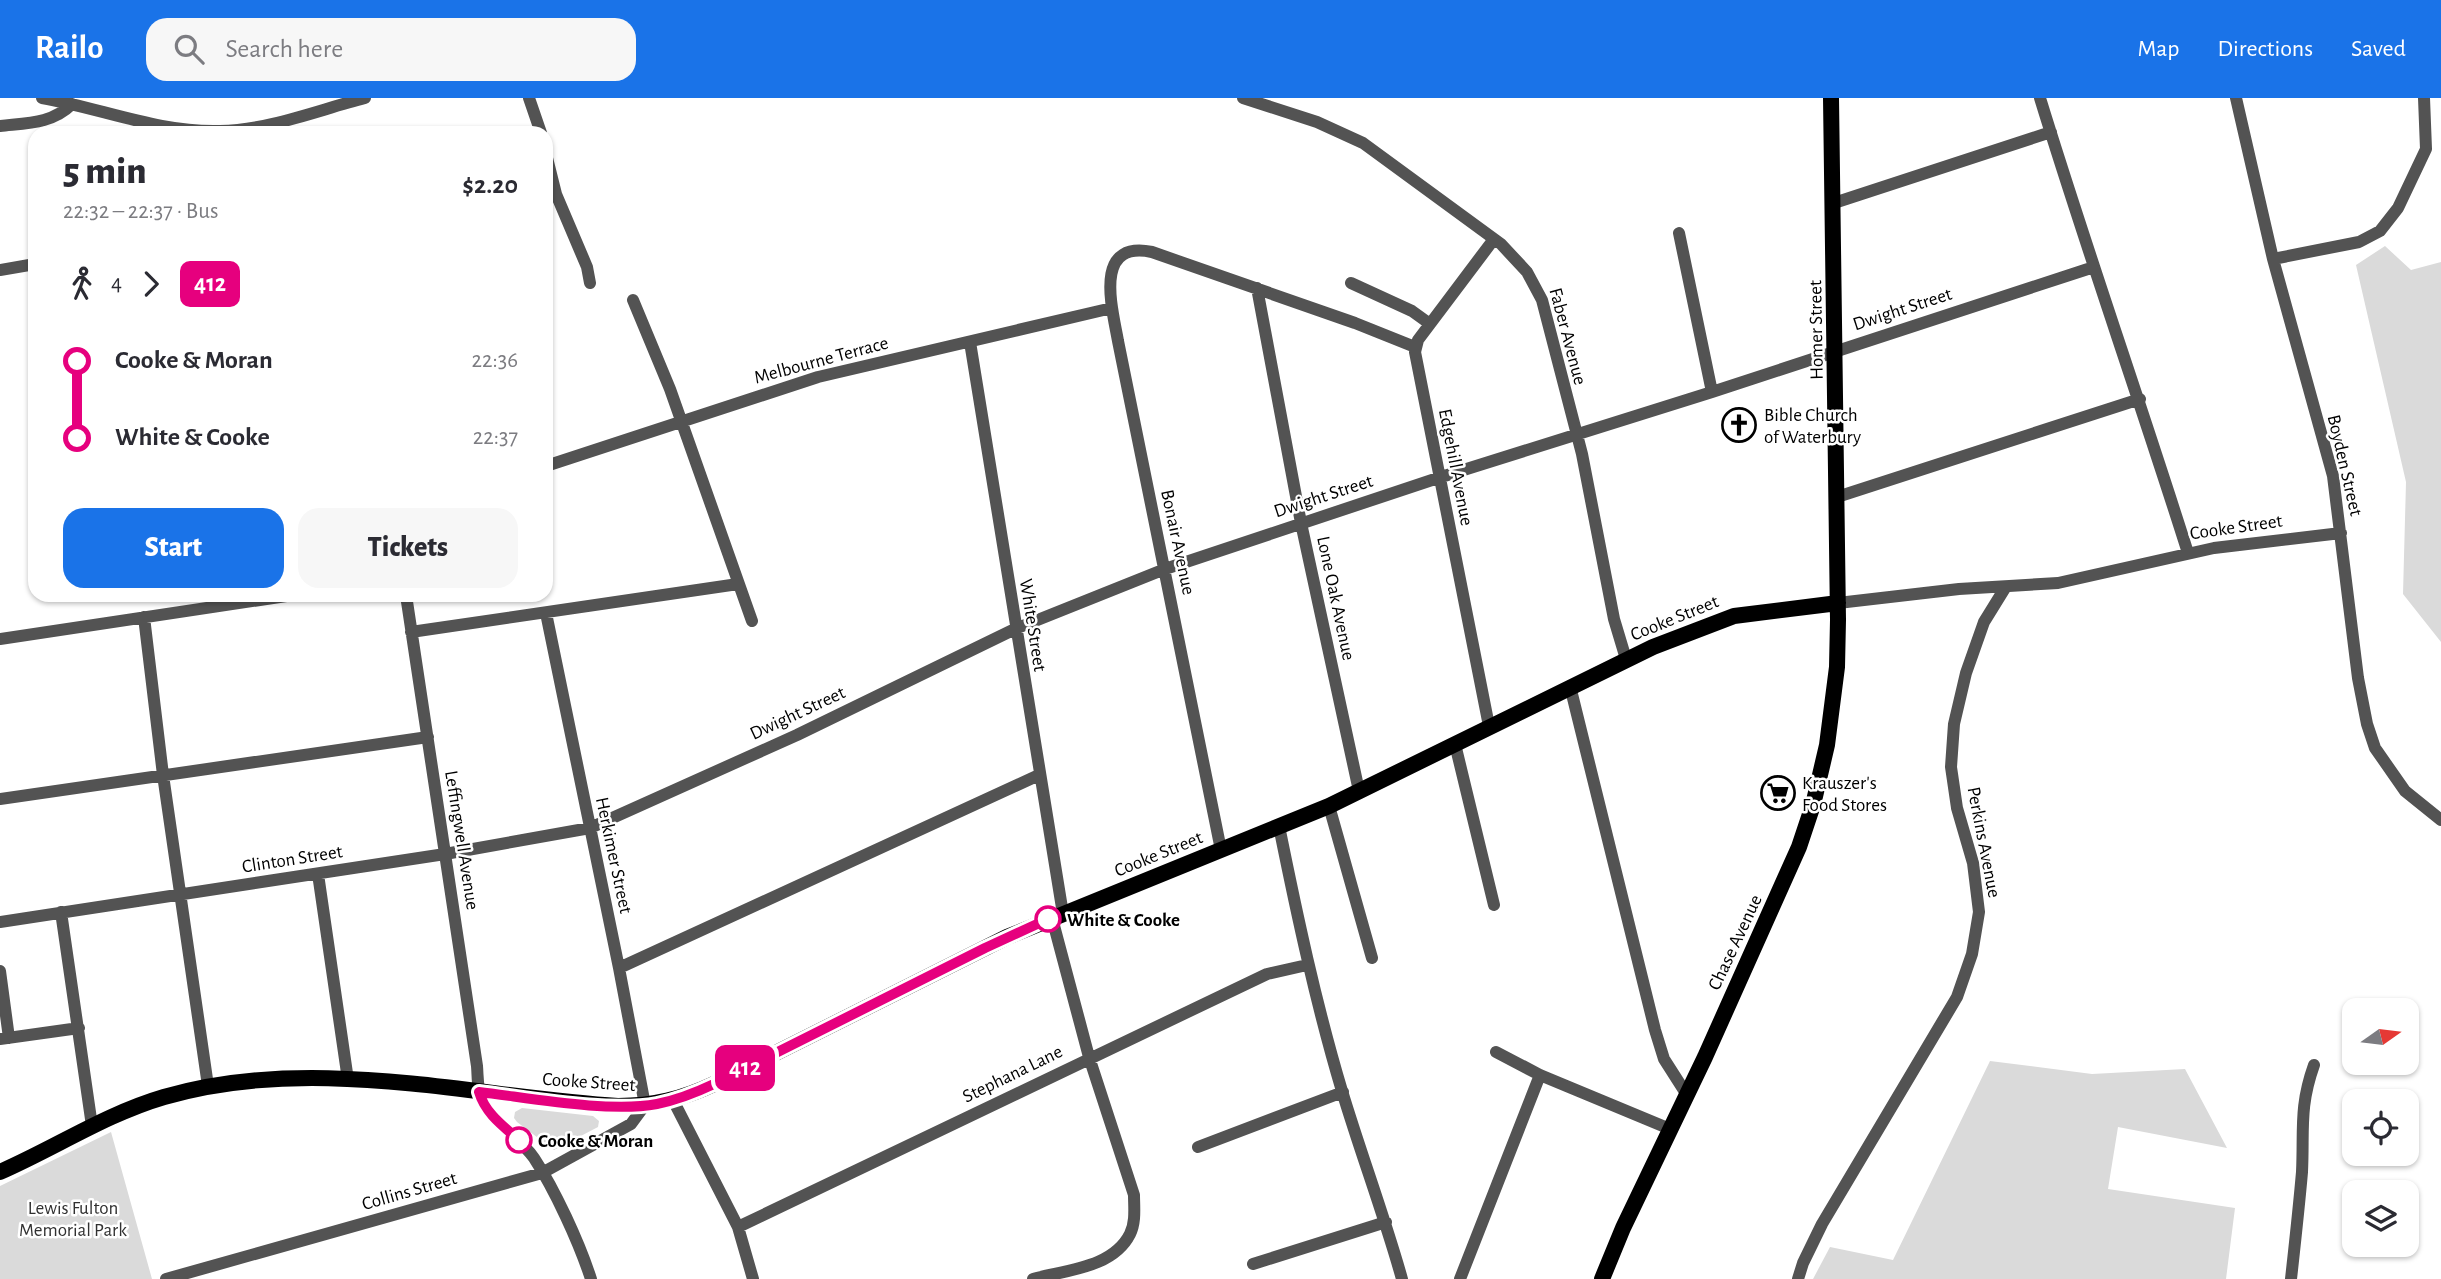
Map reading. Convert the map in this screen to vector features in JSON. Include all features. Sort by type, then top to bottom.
[{"type":"main road","name":"Homer Street","points":[[1831,98],[1838,603]]},
{"type":"main road","name":"Cooke Street","points":[[0,1172],[145,1103],[208,1086],[261,1079],[348,1080],[603,1105],[645,1105],[673,1100],[714,1084],[976,952],[1057,916],[1329,806],[1570,686],[1689,632],[1733,616],[1838,603]]},
{"type":"main road","name":"Chase Avenue","points":[[1602,1279],[1618,1238],[1780,893],[1810,815],[1831,723],[1838,644],[1838,603]]},
{"type":"street","points":[[42,98],[166,126]]},
{"type":"street","points":[[268,126],[365,98]]},
{"type":"street","points":[[529,98],[539,126]]},
{"type":"street","name":"Faber Avenue","points":[[1243,98],[1317,122],[1363,143],[1494,239],[1519,261],[1537,288],[1577,435],[1614,619],[1626,659]]},
{"type":"street","points":[[2040,98],[2188,553]]},
{"type":"street","points":[[2273,259],[2359,242],[2380,231],[2398,208],[2426,149],[2424,98]]},
{"type":"street","name":"Boyden Street","points":[[2241,99],[2273,259],[2333,476],[2358,678],[2367,724],[2375,748],[2405,791],[2441,820]]},
{"type":"street","points":[[0,126],[50,120],[72,104]]},
{"type":"street","points":[[1834,203],[2051,132]]},
{"type":"street","points":[[553,182],[587,267],[590,283]]},
{"type":"street","points":[[1679,233],[1712,392]]},
{"type":"street","points":[[1257,288],[1415,347],[1494,239]]},
{"type":"street","name":"Bonair Avenue","points":[[1221,850],[1110,288],[1114,265],[1121,256],[1133,251],[1152,252],[1257,288]]},
{"type":"street","points":[[0,270],[28,265]]},
{"type":"street","name":"Dwight Street","points":[[590,828],[797,734],[1015,628],[1165,569],[1438,478],[2094,267]]},
{"type":"street","points":[[1351,282],[1412,312],[1430,324]]},
{"type":"street","name":"Lone Oak Avenue","points":[[1257,288],[1301,523],[1360,791]]},
{"type":"street","points":[[633,300],[681,421],[752,621]]},
{"type":"street","name":"Melbourne Terrace","points":[[553,464],[818,377],[1112,308]]},
{"type":"street","name":"White Street","points":[[970,342],[1039,775],[1057,916],[1089,1057],[1134,1195],[1131,1232],[1120,1248],[1104,1261],[1033,1279]]},
{"type":"street","name":"Edgehill Avenue","points":[[1415,347],[1438,478],[1489,726]]},
{"type":"street","points":[[1837,497],[2140,399]]},
{"type":"street","name":"Cooke Street","points":[[1838,603],[2070,580],[2188,553],[2341,533]]},
{"type":"street","points":[[411,632],[738,584]]},
{"type":"street","name":"Perkins Avenue","points":[[1798,1279],[1822,1224],[1957,997],[1972,954],[1979,912],[1973,863],[1957,808],[1951,767],[1954,724],[1966,673],[1984,622],[2005,587]]},
{"type":"street","points":[[0,639],[246,602]]},
{"type":"street","name":"Leffingwell Avenue","points":[[407,602],[479,1092]]},
{"type":"street","name":"Herkimer Street","points":[[546,613],[645,1105]]},
{"type":"street","points":[[144,617],[163,775],[208,1086]]},
{"type":"street","points":[[1570,686],[1655,1030],[1664,1059],[1687,1095]]},
{"type":"street","points":[[0,799],[428,737]]},
{"type":"street","points":[[1455,744],[1494,905]]},
{"type":"street","points":[[619,968],[1039,775]]},
{"type":"street","points":[[1329,806],[1372,957]]},
{"type":"street","points":[[1279,826],[1307,965],[1343,1092],[1402,1279]]},
{"type":"street","name":"Clinton Street","points":[[0,922],[445,854],[590,828]]},
{"type":"street","points":[[318,874],[348,1080]]},
{"type":"street","points":[[61,912],[92,1126]]},
{"type":"street","name":"Stephana Lane","points":[[738,1227],[1267,974],[1307,965]]},
{"type":"street","points":[[0,971],[4,1038],[79,1028]]},
{"type":"street","points":[[1496,1052],[1540,1075],[1670,1129]]},
{"type":"street","points":[[2291,1279],[2302,1170],[2301,1120],[2304,1098],[2314,1065]]},
{"type":"street","points":[[1460,1279],[1540,1075]]},
{"type":"street","points":[[479,1092],[486,1108],[525,1146],[542,1173],[592,1279]]},
{"type":"street","points":[[1198,1147],[1343,1092]]},
{"type":"street","points":[[673,1100],[738,1227],[753,1279]]},
{"type":"street","name":"Collins Street","points":[[166,1279],[542,1173],[631,1124],[645,1105]]},
{"type":"street","points":[[1252,1264],[1386,1222]]},
{"type":"green space","points":[[2385,246],[2411,270],[2441,262],[2441,642],[2403,594],[2406,482],[2356,265]]},
{"type":"green space","points":[[1990,1061],[2092,1074],[2185,1069],[2227,1148],[2118,1127],[2108,1189],[2235,1208],[2226,1279],[1813,1279],[1830,1247],[1893,1260]]},
{"type":"green space","points":[[522,1108],[593,1116],[599,1121],[598,1127],[554,1150],[517,1122],[514,1118],[515,1112]]},
{"type":"green space","name":"Lewis Fulton Memorial Park","points":[[111,1132],[152,1279],[0,1279],[0,1186]]},
{"type":"bus line","name":"412","points":[[519,1140],[489,1113],[479,1092],[618,1106],[658,1104],[683,1097],[1048,919]]},
{"type":"place","name":"Bible Church of Waterbury","points":[[1739,425]]},
{"type":"place","name":"Krauszer's Food Stores","points":[[1778,793]]},
{"type":"place","name":"White & Cooke","points":[[1048,919]]},
{"type":"place","name":"Cooke & Moran","points":[[519,1140]]}]
